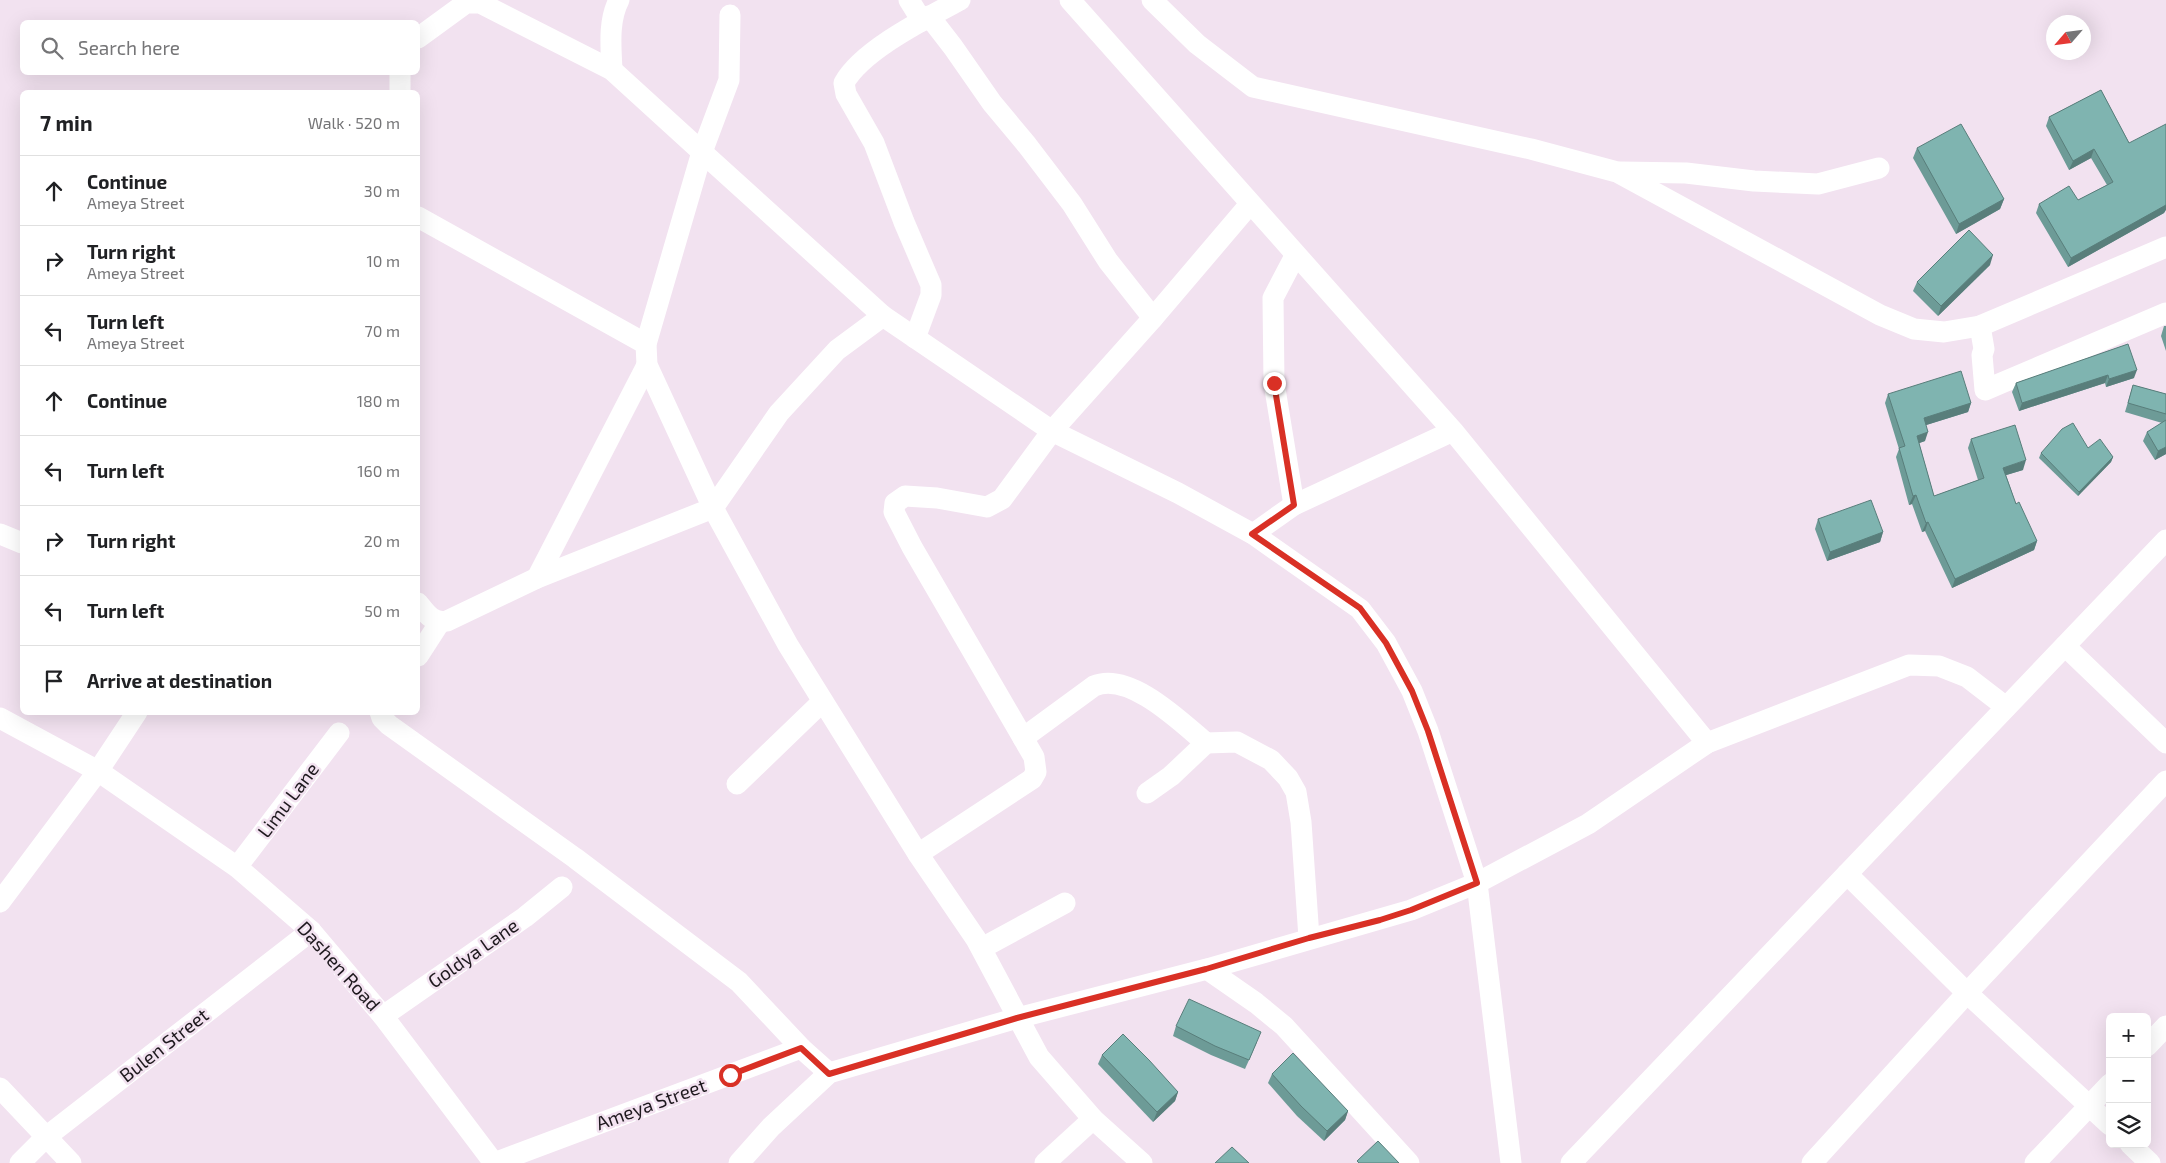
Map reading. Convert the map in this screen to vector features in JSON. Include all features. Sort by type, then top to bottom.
[{"type":"street","points":[[612,70],[611,33],[615,8],[619,0]]},
{"type":"street","points":[[909,0],[954,47],[992,104],[1027,144],[1072,204],[1108,261],[1153,318]]},
{"type":"street","points":[[915,338],[931,295],[931,285],[904,222],[874,143],[846,94],[844,83],[848,75],[872,53],[960,0]]},
{"type":"street","points":[[1070,0],[1452,431],[1707,743]]},
{"type":"street","points":[[1152,0],[1197,44],[1253,87],[1531,149],[1617,172],[1880,315],[1914,329],[1944,332],[1980,326],[2166,247]]},
{"type":"street","points":[[420,37],[466,3],[480,3],[612,70],[883,316],[1052,431],[1178,493],[1252,534],[1360,608],[1386,643],[1412,691],[1428,731],[1477,883],[1511,1163]]},
{"type":"street","points":[[537,578],[646,355],[702,152],[728,80],[730,14]]},
{"type":"street","points":[[400,75],[400,90]]},
{"type":"street","points":[[1617,172],[1686,173],[1754,181],[1818,184],[1879,168]]},
{"type":"street","points":[[918,854],[1032,779],[1036,772],[1034,757],[912,548],[894,512],[895,503],[905,496],[937,498],[987,507],[996,504],[1002,499],[1052,431],[1153,318],[1250,204]]},
{"type":"street","points":[[420,218],[646,355],[713,508],[788,645],[918,854],[982,948],[1039,1058],[1093,1119],[1142,1163]]},
{"type":"street","points":[[1294,505],[1274,383],[1273,298],[1295,256]]},
{"type":"street","points":[[1980,326],[1984,349],[1982,355],[1985,390],[2166,312]]},
{"type":"street","points":[[420,605],[432,619],[440,622],[455,618],[537,578],[713,508],[779,413],[837,350],[883,316]]},
{"type":"street","points":[[1252,534],[1294,505],[1452,431]]},
{"type":"street","points":[[0,534],[20,542]]},
{"type":"street","points":[[1571,1163],[2166,540]]},
{"type":"street","points":[[420,653],[440,622]]},
{"type":"street","points":[[2065,646],[2166,743]]},
{"type":"street","points":[[739,1163],[771,1127],[829,1074],[1017,1018],[1206,969],[1411,910],[1477,883],[1588,824],[1707,743],[1909,665],[1939,666],[1967,678],[2006,707]]},
{"type":"street","points":[[1023,738],[1071,702],[1103,682],[1124,685],[1163,708],[1206,743]]},
{"type":"street","points":[[737,784],[822,702]]},
{"type":"street","points":[[0,902],[98,771],[135,715]]},
{"type":"street","points":[[381,715],[389,725],[575,858],[739,982],[801,1048],[829,1074]]},
{"type":"street","name":"Dashen Road","points":[[0,718],[98,771],[237,867],[311,931],[383,1016],[494,1163]]},
{"type":"street","name":"Limu Lane","points":[[237,867],[339,733]]},
{"type":"street","points":[[1147,793],[1170,776],[1206,743],[1237,742],[1270,760],[1288,778],[1296,792],[1301,822],[1309,938]]},
{"type":"street","points":[[1812,1163],[1967,993],[2166,781]]},
{"type":"street","points":[[1847,874],[1967,993],[2106,1121]]},
{"type":"street","name":"Goldya Lane","points":[[383,1016],[525,917],[562,887]]},
{"type":"street","points":[[982,948],[1065,903]]},
{"type":"street","name":"Bulen Street","points":[[20,1163],[46,1137],[311,931]]},
{"type":"street","points":[[1206,969],[1256,1003],[1284,1026],[1409,1163]]},
{"type":"street","points":[[2151,1042],[2166,1026]]},
{"type":"street","name":"Ameya Street","points":[[494,1163],[801,1048]]},
{"type":"street","points":[[0,1088],[71,1163]]},
{"type":"street","points":[[2035,1163],[2106,1088]]},
{"type":"street","points":[[1045,1163],[1093,1119]]},
{"type":"street","points":[[2134,1148],[2150,1163]]},
{"type":"building","points":[[2101,90],[2129,143],[2166,124],[2166,205],[2071,258],[2039,204],[2069,186],[2078,200],[2113,182],[2094,149],[2073,161],[2049,117]]},
{"type":"building","points":[[1961,124],[2004,199],[1959,224],[1917,148]]},
{"type":"building","points":[[1969,230],[1993,255],[1941,306],[1917,282]]},
{"type":"building","points":[[2128,344],[2137,370],[2109,379],[2108,375],[2022,403],[2016,383]]},
{"type":"building","points":[[1961,371],[1971,403],[1924,418],[1928,432],[1917,436],[1934,496],[1984,478],[1971,439],[2015,425],[2026,460],[2003,468],[2016,504],[2019,502],[2037,541],[1955,579],[1928,522],[1926,523],[1916,495],[1913,496],[1899,448],[1905,446],[1888,394]]},
{"type":"building","points":[[2133,385],[2166,394],[2166,414],[2128,403]]},
{"type":"building","points":[[2166,420],[2166,447],[2158,451],[2147,432]]},
{"type":"building","points":[[2073,423],[2088,448],[2100,439],[2113,457],[2079,492],[2041,453],[2062,429]]},
{"type":"building","points":[[1871,500],[1883,532],[1830,552],[1818,519]]},
{"type":"building","points":[[1189,999],[1261,1032],[1249,1060],[1215,1046],[1176,1026]]},
{"type":"building","points":[[1123,1034],[1178,1092],[1157,1112],[1102,1055]]},
{"type":"building","points":[[1293,1053],[1348,1111],[1327,1131],[1272,1074]]},
{"type":"building","points":[[1378,1141],[1399,1163],[1359,1163],[1357,1161]]},
{"type":"building","points":[[1232,1147],[1249,1163],[1215,1163]]},
{"type":"route","points":[[730,1075],[801,1048],[829,1074],[1017,1018],[1206,969],[1309,938],[1380,920],[1411,910],[1477,883],[1428,731],[1412,691],[1386,643],[1360,608],[1252,534],[1294,505],[1274,383]]}]
